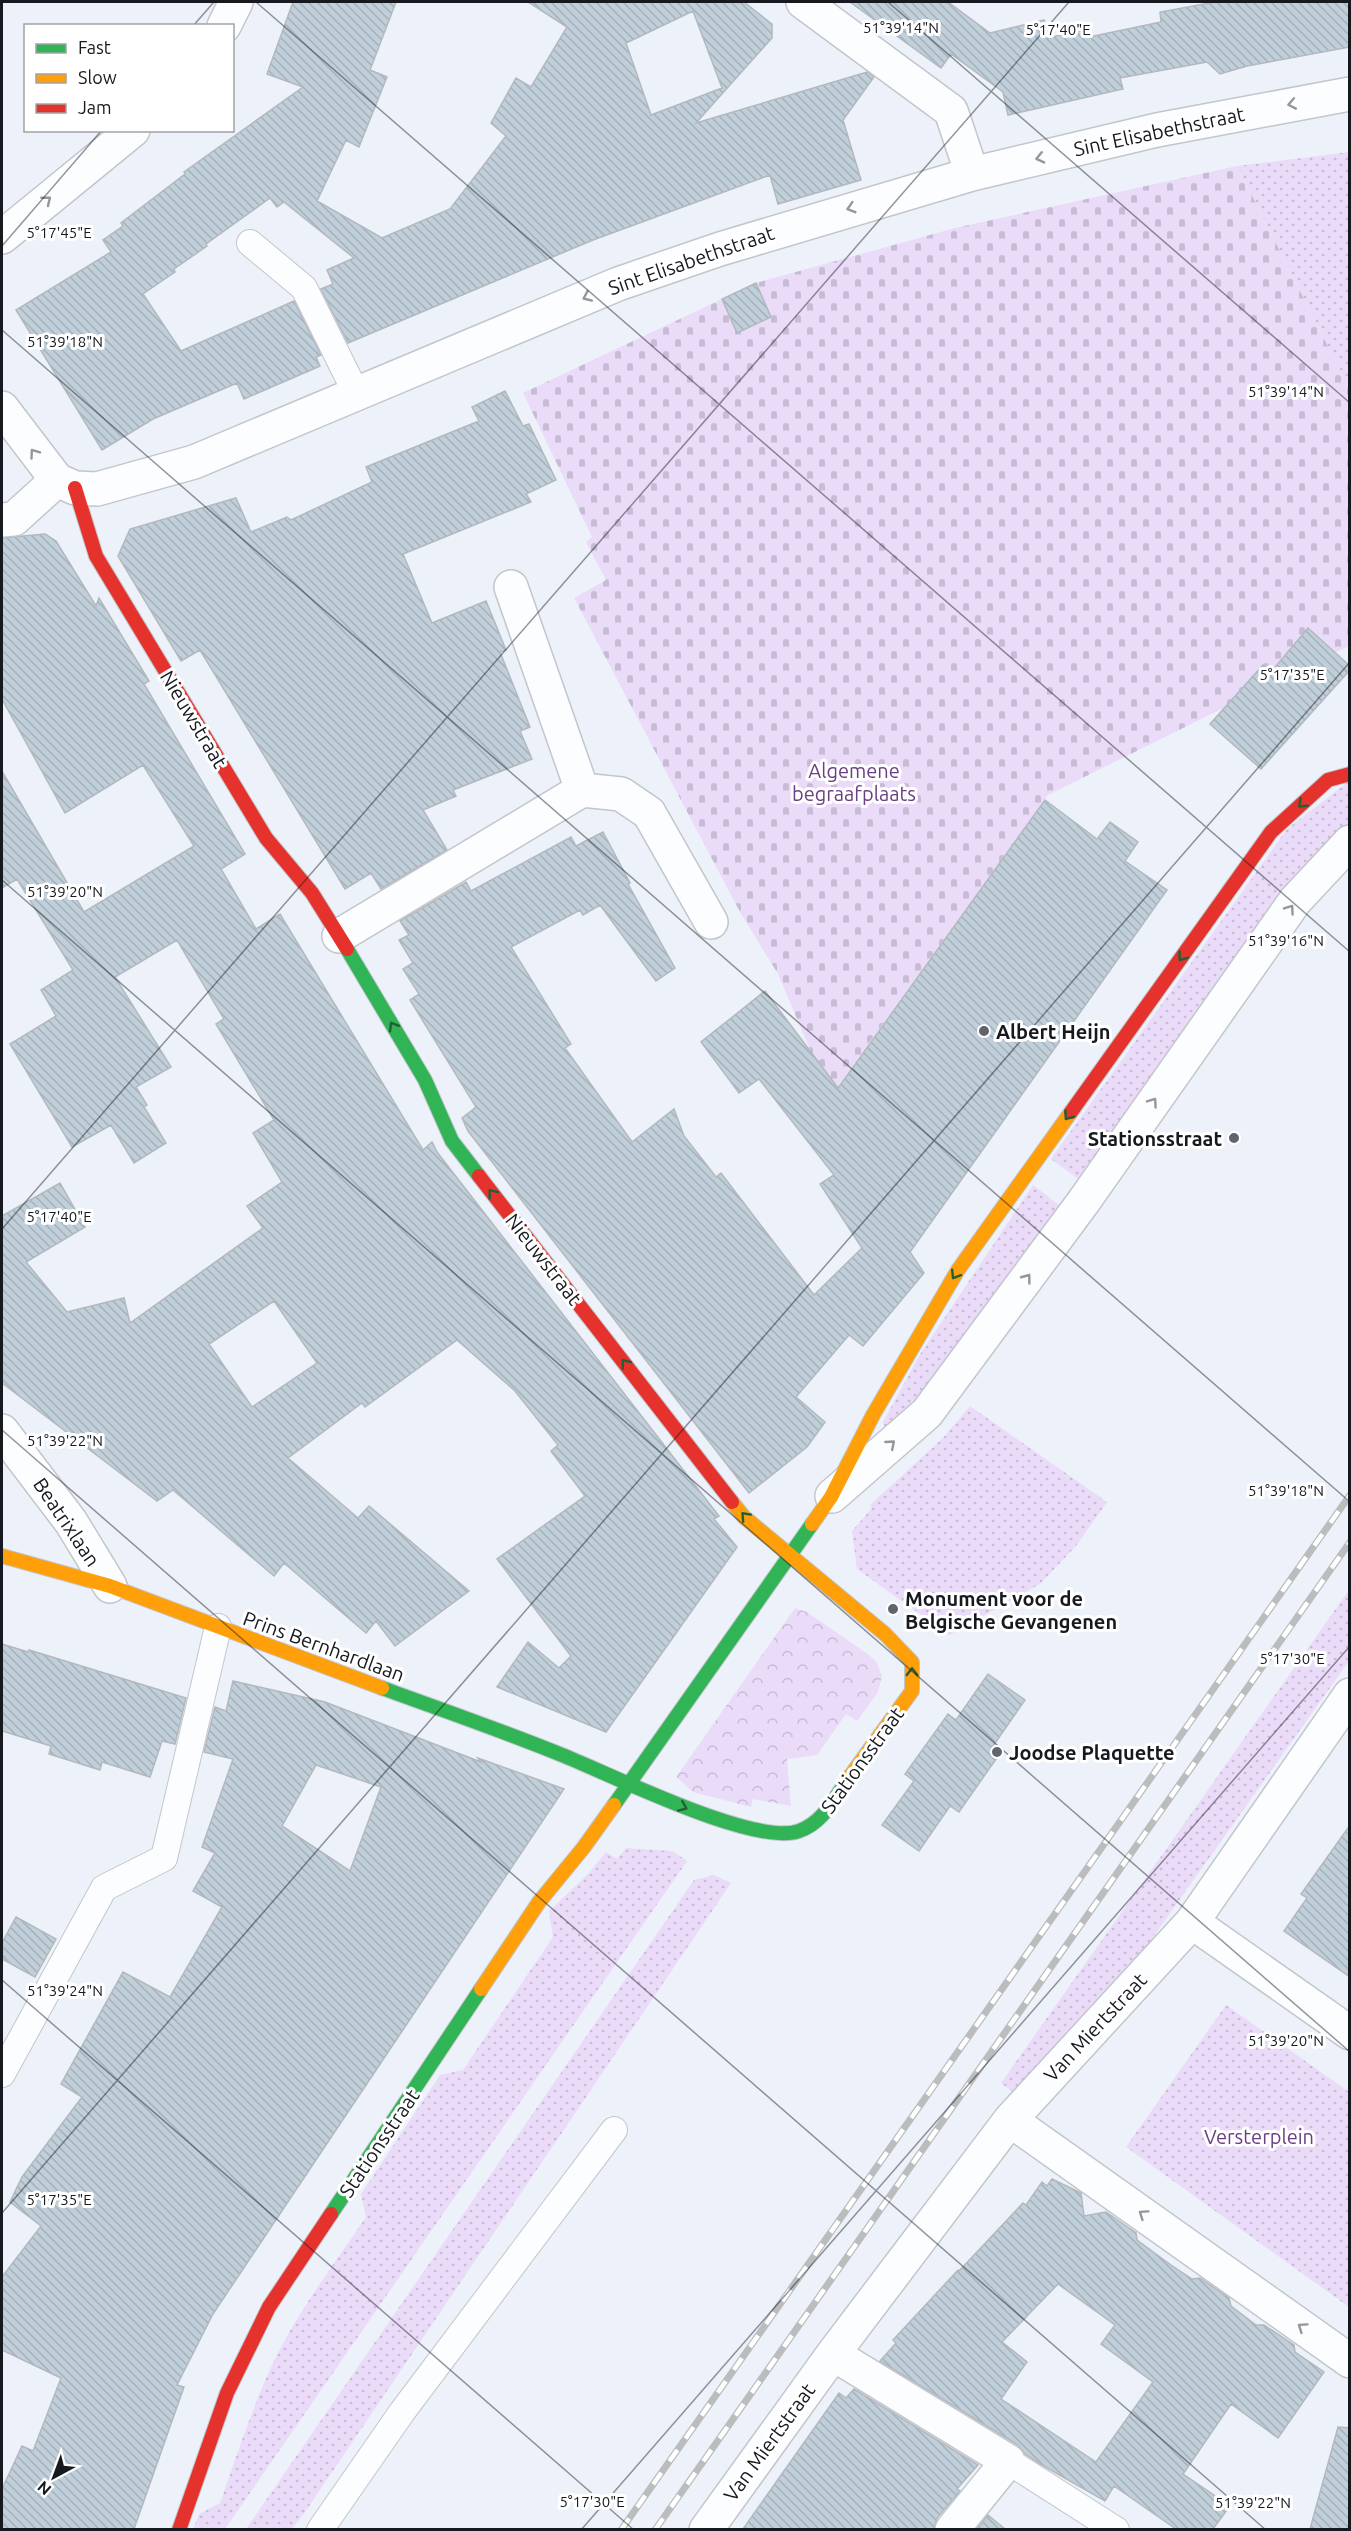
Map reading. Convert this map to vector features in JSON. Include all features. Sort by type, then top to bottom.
[{"type":"street","points":[[225,24],[236,2]]},
{"type":"street","points":[[804,2],[951,111],[972,174]]},
{"type":"street","name":"Sint Elisabethstraat","points":[[66,484],[97,489],[194,462],[618,284],[731,245],[972,174],[1157,130],[1350,94]]},
{"type":"street","points":[[2,237],[131,132]]},
{"type":"street","points":[[2,408],[66,484],[14,519],[2,520]]},
{"type":"street","name":"Nieuwstraat","points":[[66,484],[96,556],[266,838],[312,893],[339,936],[425,1080],[452,1141],[744,1516],[788,1556]]},
{"type":"street","points":[[511,587],[582,790]]},
{"type":"street","name":"Stationsstraat","points":[[179,2529],[227,2392],[269,2307],[539,1902],[584,1847],[831,1497],[873,1415],[958,1270],[1271,832],[1328,780],[1350,774]]},
{"type":"street","points":[[339,936],[582,790],[621,794],[649,813],[711,922]]},
{"type":"street","name":"Stationsstraat","points":[[831,1497],[927,1413],[1084,1201],[1295,901],[1350,842]]},
{"type":"street","name":"Beatrixlaan","points":[[2,1431],[71,1522],[110,1586]]},
{"type":"street","name":"Prins Bernhardlaan","points":[[2,1556],[110,1586],[562,1755],[629,1784]]},
{"type":"street","name":"Stationsstraat","points":[[629,1784],[702,1815],[780,1834],[799,1832],[819,1820],[912,1691],[912,1662],[885,1634],[788,1556]]},
{"type":"street","name":"Van Miertstraat","points":[[706,2529],[833,2354],[1010,2120],[1192,1922],[1350,1695]]},
{"type":"street","points":[[1192,1922],[1350,2033]]},
{"type":"street","points":[[1010,2120],[1350,2361]]},
{"type":"street","points":[[833,2354],[1008,2461],[952,2529]]},
{"type":"lane","points":[[250,243],[304,288],[356,393]]},
{"type":"lane","points":[[2,2074],[104,1888],[164,1858],[218,1627]]},
{"type":"lane","points":[[320,2529],[402,2412],[614,2130]]},
{"type":"lane","points":[[1008,2461],[1116,2529]]},
{"type":"green space","points":[[1349,152],[1349,388],[1237,166]]},
{"type":"green space","name":"Algemene begraafplaats","points":[[1237,166],[1349,388],[1349,646],[1048,795],[830,1097],[778,974],[740,912],[574,598],[606,580],[586,542],[592,537],[523,393],[756,283],[955,228]]},
{"type":"green space","points":[[1349,781],[1349,830],[1081,1181],[1051,1159],[1287,829]]},
{"type":"green space","points":[[1033,1185],[1063,1208],[933,1390],[886,1431],[883,1422],[919,1356]]},
{"type":"green space","points":[[970,1406],[1107,1502],[1076,1546],[1040,1584],[949,1635],[857,1569],[852,1531],[872,1508],[870,1505],[943,1438]]},
{"type":"green space","points":[[1349,1590],[1349,1661],[1146,1947],[1013,2092],[1001,2083]]},
{"type":"green space","points":[[795,1608],[807,1612],[877,1663],[882,1676],[878,1692],[857,1721],[846,1714],[817,1755],[787,1759],[791,1806],[753,1799],[751,1807],[693,1792],[676,1777]]},
{"type":"green space","points":[[626,1848],[672,1851],[687,1861],[225,2529],[193,2530],[199,2514],[220,2503],[245,2431],[284,2342],[317,2288],[366,2217],[361,2194],[440,2075],[463,2070],[553,1937],[549,1911],[588,1874],[606,1852],[617,1859]]},
{"type":"green space","points":[[714,1875],[731,1883],[305,2512],[292,2529],[246,2529],[694,1880]]},
{"type":"green space","name":"Versterplein","points":[[1226,2005],[1349,2092],[1349,2307],[1126,2147]]},
{"type":"building","points":[[293,2],[396,2],[370,70],[387,77],[359,147],[346,140],[317,201],[382,238],[450,209],[506,136],[491,123],[516,78],[531,87],[567,27],[528,2],[744,2],[772,24],[772,38],[696,123],[867,72],[874,77],[843,120],[861,180],[778,204],[770,175],[593,240],[348,343],[321,289],[333,284],[327,270],[354,258],[284,202],[277,207],[270,198],[206,244],[207,246],[174,269],[175,272],[143,294],[181,351],[294,301],[321,355],[316,357],[320,366],[244,399],[237,383],[153,419],[102,450],[16,310],[111,252],[103,240],[123,226],[121,223],[185,174],[184,172],[303,87],[267,74]],"holes":[[[693,11],[722,88],[651,115],[626,43]]]},
{"type":"building","points":[[850,2],[948,2],[990,33],[1044,20],[1048,38],[1087,29],[1089,37],[1161,22],[1160,12],[1215,2],[1350,2],[1350,47],[1247,66],[1220,74],[1207,62],[1120,78],[1123,89],[1008,115],[1003,92],[951,54],[941,68]]},
{"type":"building","points":[[756,283],[771,317],[737,333],[722,299]]},
{"type":"building","points":[[505,391],[523,426],[529,424],[556,480],[526,494],[531,502],[403,554],[432,623],[486,601],[506,650],[500,652],[530,727],[520,731],[532,759],[453,790],[456,796],[423,810],[447,850],[381,889],[371,873],[345,889],[200,650],[181,661],[118,556],[130,529],[236,498],[251,532],[287,517],[291,520],[372,482],[366,467],[479,421],[472,407]]},
{"type":"building","points":[[45,534],[56,541],[96,606],[99,598],[149,681],[144,684],[245,854],[221,869],[256,929],[280,914],[423,1150],[432,1142],[437,1152],[719,1516],[714,1519],[737,1547],[606,1732],[497,1687],[528,1642],[559,1668],[571,1656],[497,1559],[585,1496],[551,1451],[558,1445],[515,1391],[457,1340],[365,1407],[362,1403],[288,1458],[358,1518],[369,1506],[469,1591],[395,1646],[376,1621],[366,1633],[284,1563],[274,1576],[173,1490],[157,1501],[2,1383],[2,1216],[60,1183],[85,1227],[26,1262],[67,1312],[124,1298],[130,1323],[263,1228],[247,1206],[282,1182],[253,1133],[274,1120],[216,1024],[224,1019],[177,940],[115,977],[171,1067],[136,1087],[147,1105],[144,1107],[166,1143],[134,1163],[111,1125],[72,1147],[10,1044],[56,1016],[41,990],[73,970],[17,879],[2,888],[2,771],[84,912],[194,846],[143,765],[65,813],[2,699],[2,538]],"holes":[[[274,1301],[317,1363],[252,1407],[209,1344]]]},
{"type":"building","points":[[1308,628],[1350,666],[1350,670],[1261,769],[1210,724],[1263,665],[1271,672]]},
{"type":"building","points":[[1045,800],[1097,839],[1110,822],[1138,842],[1125,861],[1167,890],[910,1252],[924,1273],[863,1346],[849,1335],[796,1397],[825,1422],[807,1447],[749,1493],[468,1131],[462,1118],[476,1107],[410,1000],[419,994],[403,969],[413,963],[399,940],[409,935],[400,921],[466,882],[471,891],[571,837],[576,846],[603,832],[630,883],[628,884],[675,968],[656,981],[600,905],[583,915],[580,910],[511,947],[571,1044],[565,1048],[632,1142],[674,1109],[684,1136],[716,1177],[721,1173],[814,1295],[862,1248],[820,1184],[834,1175],[759,1079],[739,1093],[701,1042],[765,991],[838,1088]]},
{"type":"building","points":[[2,1644],[28,1652],[29,1650],[186,1698],[175,1744],[162,1741],[150,1777],[102,1762],[100,1770],[49,1754],[51,1746],[2,1731]]},
{"type":"building","points":[[988,1674],[1025,1700],[993,1746],[1001,1752],[959,1812],[950,1806],[919,1851],[882,1825],[914,1781],[905,1774],[948,1714],[956,1720]]},
{"type":"building","points":[[233,1681],[325,1702],[481,1762],[478,1758],[564,1789],[213,2314],[177,2385],[184,2387],[134,2529],[2,2529],[2,2489],[22,2446],[33,2451],[61,2378],[2,2350],[2,2277],[41,2226],[10,2202],[22,2177],[82,2097],[61,2084],[123,1972],[170,1997],[222,1907],[193,1891],[215,1853],[202,1847],[233,1759],[204,1752],[215,1707],[226,1711]],"holes":[[[316,1765],[381,1787],[350,1871],[282,1826]]]},
{"type":"building","points":[[1350,1825],[1350,1977],[1284,1931],[1307,1898],[1301,1894]]},
{"type":"building","points":[[16,1917],[56,1939],[35,1977],[2,1959],[2,1943]]},
{"type":"building","points":[[1052,2179],[1081,2193],[1084,2216],[1106,2212],[1136,2233],[1137,2240],[1171,2265],[1192,2279],[1200,2278],[1229,2298],[1231,2306],[1256,2325],[1264,2325],[1294,2345],[1295,2352],[1324,2372],[1278,2438],[1231,2404],[1183,2474],[1230,2506],[1213,2529],[1176,2529],[1114,2486],[1105,2501],[1042,2465],[1025,2454],[1018,2445],[880,2361],[896,2343],[893,2340],[958,2270],[1023,2203],[1026,2205],[1042,2182],[1047,2186]],"holes":[[[1058,2284],[1115,2325],[1101,2344],[1153,2382],[1096,2462],[1001,2399],[1027,2362],[1002,2342]]]},
{"type":"building","points":[[854,2389],[978,2465],[957,2489],[960,2491],[937,2518],[934,2529],[743,2529],[839,2393],[846,2398]]},
{"type":"building","points":[[1338,2427],[1350,2428],[1350,2529],[1310,2529]]},
{"type":"building","points":[[988,2515],[1005,2529],[977,2529]]},
{"type":"railway","points":[[621,2530],[1350,1495]]},
{"type":"railway","points":[[655,2530],[1350,1542]]},
{"type":"traffic: fast","points":[[347,949],[425,1080],[452,1141],[479,1176]]},
{"type":"traffic: fast","points":[[614,1805],[812,1524]]},
{"type":"traffic: fast","points":[[382,1688],[540,1746],[682,1806],[750,1829],[778,1833],[799,1831],[821,1817],[846,1782]]},
{"type":"traffic: fast","points":[[331,2214],[481,1989]]},
{"type":"traffic: slow","points":[[812,1524],[831,1497],[873,1415],[958,1270],[1071,1112]]},
{"type":"traffic: slow","points":[[732,1502],[744,1517],[885,1634],[912,1662],[912,1691],[846,1782]]},
{"type":"traffic: slow","points":[[2,1556],[110,1586],[382,1688]]},
{"type":"traffic: slow","points":[[481,1989],[539,1902],[584,1847],[614,1805]]},
{"type":"traffic: jam","points":[[75,488],[96,556],[266,838],[312,893],[347,949]]},
{"type":"traffic: jam","points":[[1071,1112],[1271,832],[1328,780],[1350,774]]},
{"type":"traffic: jam","points":[[479,1176],[732,1502]]},
{"type":"traffic: jam","points":[[179,2530],[227,2393],[269,2307],[331,2214]]},
{"type":"place","name":"Albert Heijn","points":[[984,1031]]},
{"type":"place","name":"Stationsstraat","points":[[1234,1138]]},
{"type":"place","name":"Monument voor de Belgische Gevangenen","points":[[893,1609]]},
{"type":"place","name":"Joodse Plaquette","points":[[997,1752]]}]
